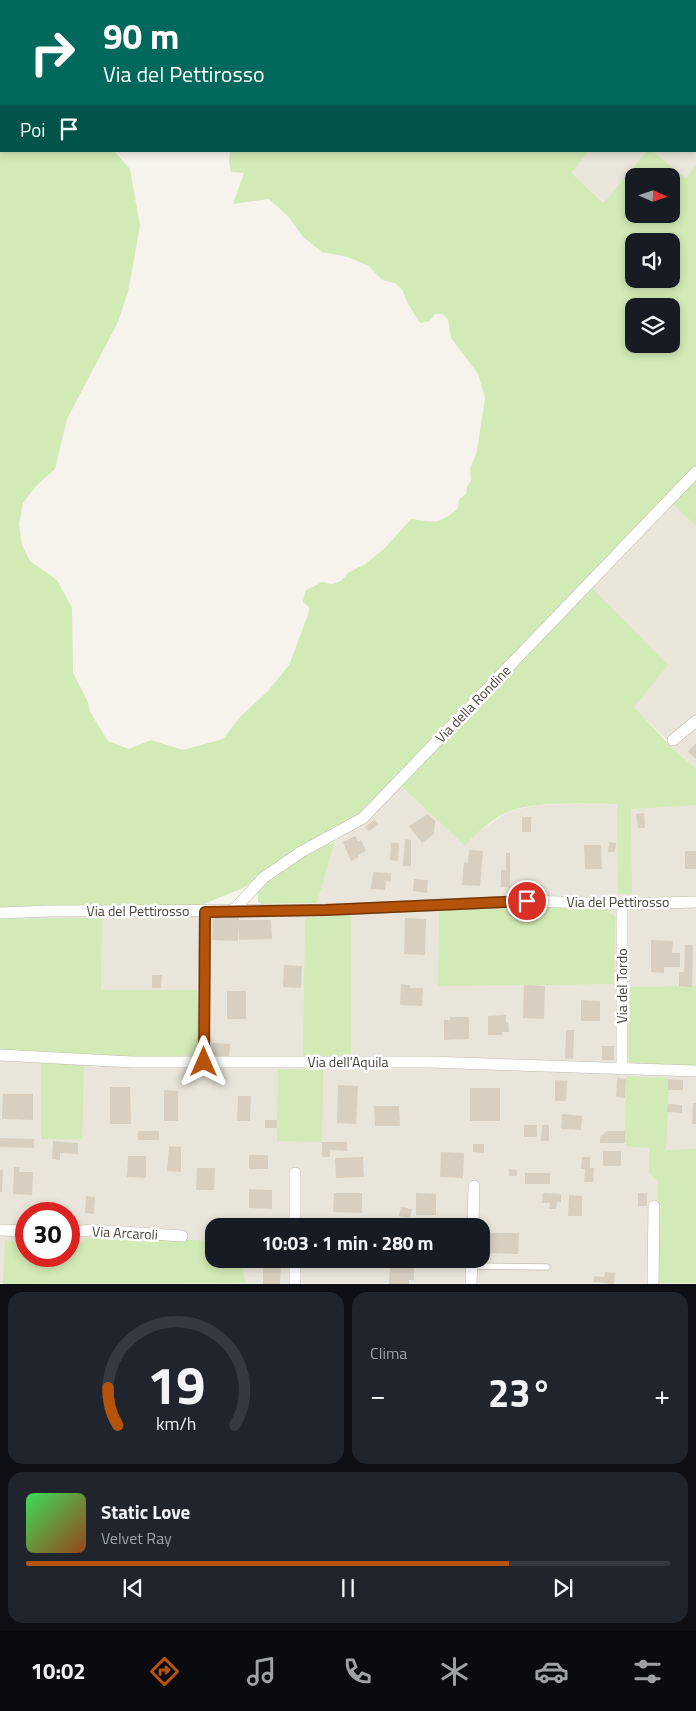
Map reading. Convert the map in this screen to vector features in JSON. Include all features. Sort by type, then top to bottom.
[{"type":"street","name":"Via della Rondine","points":[[232,912],[262,878],[301,852],[363,818],[696,472]]},
{"type":"street","points":[[673,740],[696,721]]},
{"type":"street","name":"Via del Pettirosso","points":[[0,913],[49,911],[232,912],[326,910],[527,901],[622,904],[696,902]]},
{"type":"street","name":"Via del Tordo","points":[[622,904],[622,1068]]},
{"type":"street","points":[[204,1062],[205,912]]},
{"type":"street","name":"Via dell'Aquila","points":[[0,1055],[132,1062],[429,1062],[696,1071]]},
{"type":"street","points":[[295,1173],[295,1218]]},
{"type":"street","points":[[473,1218],[474,1186]]},
{"type":"street","points":[[652,1284],[654,1206]]},
{"type":"street","points":[[0,1230],[15,1231]]},
{"type":"street","name":"Via Arcaroli","points":[[80,1231],[92,1230],[182,1236]]},
{"type":"street","points":[[295,1268],[295,1284]]},
{"type":"street","points":[[471,1284],[472,1268]]},
{"type":"lane","points":[[490,1263],[547,1267]]},
{"type":"shaded area","points":[[546,152],[646,152],[633,168],[625,168],[625,178],[605,203]]},
{"type":"shaded area","points":[[654,152],[696,152],[696,165],[686,178],[680,173],[680,168],[674,168]]},
{"type":"shaded area","points":[[672,504],[696,526],[696,769],[674,750],[665,738],[633,707],[592,588]]},
{"type":"shaded area","points":[[401,786],[464,845],[472,836],[509,811],[537,805],[696,804],[696,1283],[0,1283],[0,910],[317,903],[335,841],[368,820]]},
{"type":"green space","points":[[0,152],[115,152],[130,169],[140,226],[128,292],[117,324],[67,419],[55,469],[37,485],[23,503],[19,524],[22,545],[30,561],[57,580],[72,608],[73,673],[88,702],[90,712],[108,741],[129,749],[151,740],[183,750],[223,739],[240,717],[269,690],[289,665],[308,615],[309,607],[303,602],[305,591],[322,582],[332,584],[341,581],[348,573],[365,564],[384,549],[411,519],[436,521],[451,514],[458,508],[459,499],[466,494],[467,487],[471,481],[470,469],[477,451],[485,398],[478,374],[451,338],[448,319],[442,314],[435,314],[430,321],[420,323],[408,304],[402,289],[395,283],[382,280],[369,266],[348,257],[322,252],[303,237],[288,216],[269,199],[233,204],[244,173],[231,172],[230,152],[588,152],[571,173],[604,203],[625,178],[625,223],[680,223],[680,173],[686,178],[696,165],[696,467],[361,814],[259,876],[243,888],[201,905],[0,910]]},
{"type":"green space","points":[[646,152],[654,152],[674,168],[633,168]]},
{"type":"green space","points":[[696,479],[696,526],[672,504]]},
{"type":"green space","points":[[592,588],[668,665],[634,707],[674,750],[696,769],[696,805],[631,809],[632,894],[618,894],[617,804],[562,804],[534,806],[510,811],[479,831],[465,846],[401,786]]},
{"type":"green space","points":[[335,841],[317,903],[262,904],[258,902],[258,892],[261,884],[305,856]]},
{"type":"green space","points":[[578,907],[608,909],[609,913],[615,917],[614,984],[438,986],[439,910]]},
{"type":"green space","points":[[351,914],[351,1056],[303,1056],[305,918]]},
{"type":"green space","points":[[102,918],[101,990],[197,990],[198,1055],[131,1058],[0,1051],[0,919]]},
{"type":"green space","points":[[696,986],[696,1066],[631,1064],[628,1057],[627,987]]},
{"type":"green space","points":[[41,1061],[84,1065],[82,1139],[41,1139]]},
{"type":"green space","points":[[278,1069],[323,1070],[322,1142],[277,1141]]},
{"type":"green space","points":[[626,1077],[669,1078],[666,1150],[696,1149],[696,1283],[657,1283],[658,1181],[649,1173],[649,1148],[625,1146]]},
{"type":"green space","points":[[85,1238],[205,1241],[205,1268],[243,1268],[245,1283],[3,1284],[5,1240],[15,1241],[15,1267],[80,1267],[80,1244]]},
{"type":"building","points":[[696,743],[696,759],[688,752]]},
{"type":"building","points":[[644,813],[645,828],[638,828],[636,814]]},
{"type":"building","points":[[428,814],[435,821],[434,834],[422,843],[409,826]]},
{"type":"building","points":[[522,817],[531,817],[531,832],[522,832]]},
{"type":"building","points":[[374,820],[378,824],[369,831],[365,827]]},
{"type":"building","points":[[355,836],[358,842],[361,840],[366,851],[351,861],[343,842]]},
{"type":"building","points":[[405,839],[411,840],[411,866],[403,866]]},
{"type":"building","points":[[609,842],[616,843],[615,852],[608,852]]},
{"type":"building","points":[[391,843],[399,843],[398,861],[390,860]]},
{"type":"building","points":[[584,845],[601,845],[602,869],[585,869]]},
{"type":"building","points":[[469,850],[483,851],[480,886],[462,885],[464,862],[468,863]]},
{"type":"building","points":[[685,851],[696,851],[696,869],[685,869]]},
{"type":"building","points":[[506,853],[510,853],[510,887],[501,887],[501,870],[506,870]]},
{"type":"building","points":[[373,872],[391,873],[391,882],[386,881],[385,890],[371,889]]},
{"type":"building","points":[[414,879],[428,880],[427,893],[413,891]]},
{"type":"building","points":[[213,918],[271,920],[272,939],[239,940],[238,924],[238,941],[212,940]]},
{"type":"building","points":[[405,918],[426,919],[425,955],[404,954]]},
{"type":"building","points":[[651,940],[673,941],[672,953],[680,953],[680,967],[664,967],[664,973],[651,972]]},
{"type":"building","points":[[685,945],[693,945],[692,987],[679,986],[679,972],[684,972]]},
{"type":"building","points":[[284,965],[302,966],[301,988],[283,987]]},
{"type":"building","points":[[152,975],[162,975],[161,988],[152,988]]},
{"type":"building","points":[[401,984],[410,985],[410,988],[423,988],[422,1006],[400,1005]]},
{"type":"building","points":[[524,985],[545,986],[544,1019],[523,1018]]},
{"type":"building","points":[[227,991],[246,991],[246,1019],[227,1019]]},
{"type":"building","points":[[581,1000],[600,1001],[600,1021],[581,1021]]},
{"type":"building","points":[[506,1015],[509,1032],[502,1032],[502,1035],[488,1035],[488,1016]]},
{"type":"building","points":[[450,1017],[469,1017],[469,1039],[444,1040],[444,1020],[450,1020]]},
{"type":"building","points":[[566,1030],[574,1030],[573,1059],[565,1058]]},
{"type":"building","points":[[212,1043],[230,1044],[229,1057],[211,1055]]},
{"type":"building","points":[[602,1046],[614,1046],[614,1060],[602,1060]]},
{"type":"building","points":[[617,1078],[626,1079],[625,1098],[616,1097]]},
{"type":"building","points":[[668,1079],[683,1080],[683,1090],[668,1090]]},
{"type":"building","points":[[555,1080],[567,1081],[566,1101],[555,1101]]},
{"type":"building","points":[[338,1085],[358,1086],[356,1124],[337,1123]]},
{"type":"building","points":[[110,1087],[130,1087],[131,1124],[110,1124]]},
{"type":"building","points":[[470,1088],[500,1088],[500,1121],[470,1121]]},
{"type":"building","points":[[164,1090],[178,1091],[178,1121],[164,1121]]},
{"type":"building","points":[[3,1094],[33,1094],[33,1120],[2,1119]]},
{"type":"building","points":[[238,1096],[251,1096],[250,1121],[237,1121]]},
{"type":"building","points":[[693,1103],[696,1103],[696,1124],[692,1124]]},
{"type":"building","points":[[668,1104],[682,1105],[682,1113],[667,1112]]},
{"type":"building","points":[[374,1106],[399,1106],[400,1126],[375,1126]]},
{"type":"building","points":[[562,1114],[582,1116],[581,1130],[561,1129]]},
{"type":"building","points":[[265,1120],[277,1120],[277,1128],[265,1128]]},
{"type":"building","points":[[524,1125],[537,1125],[537,1137],[524,1137]]},
{"type":"building","points":[[542,1125],[549,1125],[549,1141],[541,1141]]},
{"type":"building","points":[[138,1131],[159,1131],[159,1140],[138,1140]]},
{"type":"building","points":[[607,1131],[625,1131],[625,1143],[600,1143],[600,1137]]},
{"type":"building","points":[[0,1138],[34,1139],[34,1148],[0,1147]]},
{"type":"building","points":[[53,1141],[78,1143],[78,1154],[60,1153],[60,1160],[52,1159]]},
{"type":"building","points":[[322,1142],[347,1142],[347,1151],[330,1150],[330,1157],[322,1157]]},
{"type":"building","points":[[473,1144],[484,1144],[484,1153],[473,1152]]},
{"type":"building","points":[[169,1146],[181,1147],[181,1172],[167,1171]]},
{"type":"building","points":[[603,1151],[621,1151],[621,1166],[603,1166]]},
{"type":"building","points":[[441,1152],[464,1153],[463,1178],[440,1177]]},
{"type":"building","points":[[249,1155],[268,1155],[268,1169],[249,1169]]},
{"type":"building","points":[[128,1156],[146,1156],[146,1178],[127,1177]]},
{"type":"building","points":[[363,1157],[364,1177],[336,1178],[335,1158]]},
{"type":"building","points":[[582,1157],[590,1157],[590,1168],[594,1168],[593,1182],[584,1182],[585,1169],[581,1169]]},
{"type":"building","points":[[14,1167],[20,1167],[19,1172],[33,1172],[32,1195],[13,1194]]},
{"type":"building","points":[[197,1168],[215,1168],[214,1190],[196,1190]]},
{"type":"building","points":[[509,1169],[517,1170],[517,1176],[509,1176]]},
{"type":"building","points":[[0,1170],[3,1170],[2,1192],[0,1192]]},
{"type":"building","points":[[525,1173],[550,1173],[550,1184],[525,1184]]},
{"type":"building","points":[[249,1189],[272,1190],[272,1209],[249,1208]]},
{"type":"building","points":[[334,1193],[362,1193],[362,1213],[333,1212]]},
{"type":"building","points":[[416,1193],[436,1194],[436,1215],[416,1215]]},
{"type":"building","points":[[543,1193],[561,1194],[561,1202],[557,1202],[556,1209],[549,1209],[550,1203],[542,1203]]},
{"type":"building","points":[[638,1193],[647,1193],[647,1206],[638,1206]]},
{"type":"building","points":[[569,1195],[582,1196],[582,1216],[568,1216]]},
{"type":"building","points":[[86,1196],[95,1197],[94,1214],[85,1213]]},
{"type":"building","points":[[401,1207],[412,1209],[410,1218],[399,1216]]},
{"type":"building","points":[[490,1233],[519,1233],[518,1254],[490,1253]]},
{"type":"building","points":[[263,1268],[281,1268],[280,1284],[263,1284]]},
{"type":"building","points":[[390,1268],[414,1268],[414,1280],[409,1280],[409,1284],[389,1284]]},
{"type":"building","points":[[605,1272],[615,1273],[614,1284],[593,1282],[594,1276],[604,1277]]},
{"type":"route","points":[[204,1062],[205,912],[326,910],[527,901]]}]
